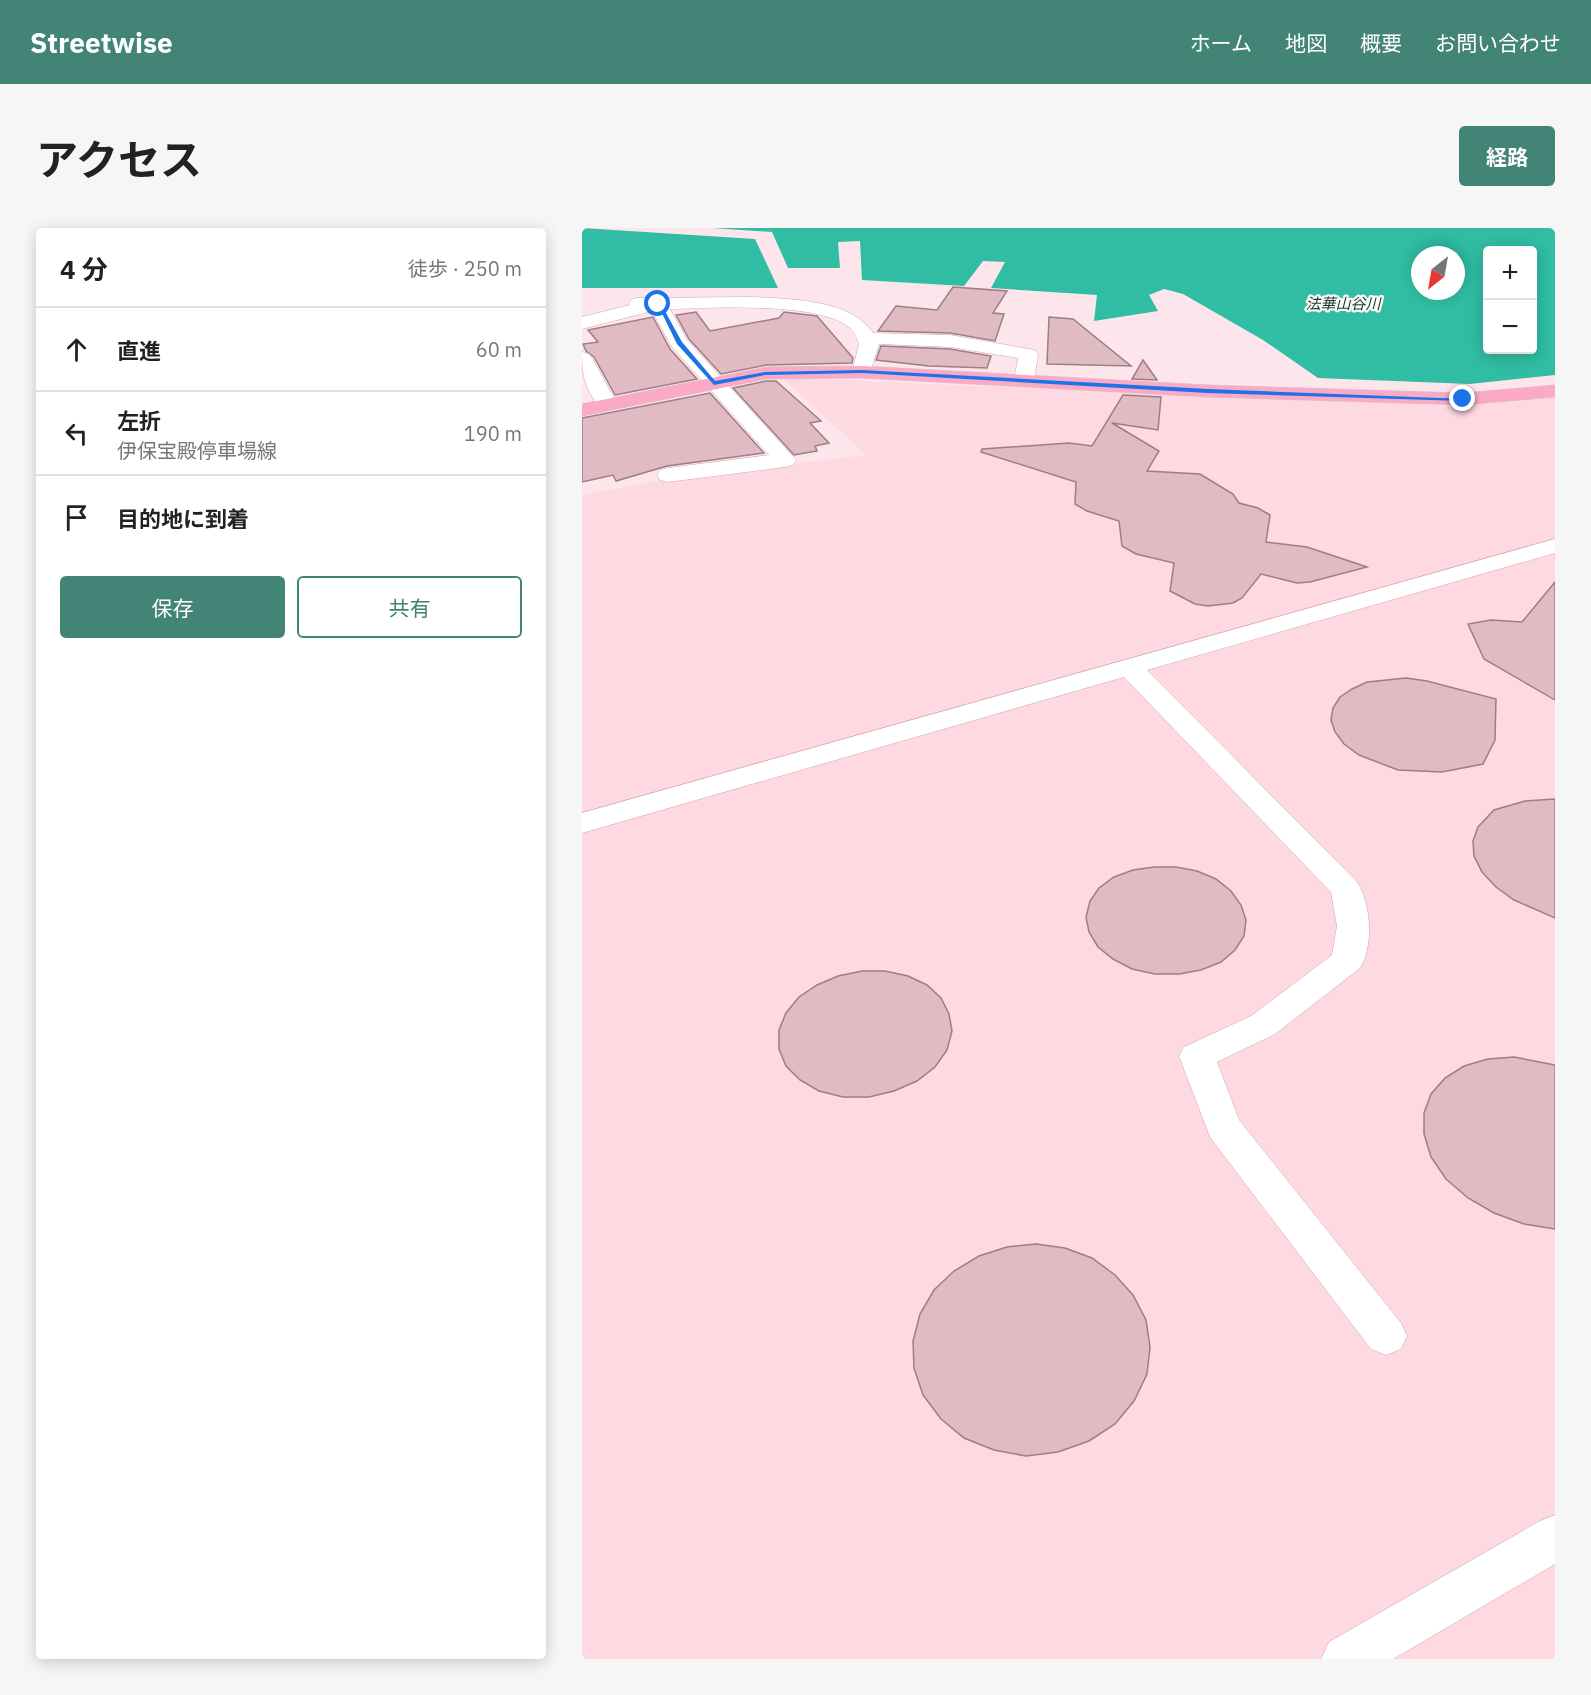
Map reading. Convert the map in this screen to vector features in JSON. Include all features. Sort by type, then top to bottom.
[{"type":"main road","points":[[582,410],[765,374],[862,372],[1208,391],[1463,399],[1555,391]]},
{"type":"street","points":[[593,302],[792,304],[833,313],[858,324],[869,344],[862,372]]},
{"type":"street","points":[[582,323],[658,304]]},
{"type":"street","points":[[658,304],[679,343],[785,460],[668,475]]},
{"type":"street","points":[[866,338],[950,341],[1028,354],[1024,381]]},
{"type":"street","points":[[582,358],[607,404]]},
{"type":"street","points":[[582,823],[1555,546]]},
{"type":"street","points":[[1129,667],[1346,889],[1353,926],[1348,960],[1263,1025],[1197,1056],[1223,1127],[1386,1336]]},
{"type":"street","points":[[1346,1659],[1555,1538]]},
{"type":"shaded area","points":[[783,378],[1457,406],[1555,397],[1555,1659],[582,1659],[582,495],[667,479],[866,455]]},
{"type":"water","points":[[582,228],[755,239],[778,288],[582,288]]},
{"type":"water","name":"法華山谷川","points":[[712,228],[1555,228],[1555,375],[1470,384],[1318,378],[1263,340],[1183,294],[1164,289],[1149,295],[1158,311],[1094,321],[1097,295],[991,288],[1005,262],[983,261],[964,286],[862,280],[860,241],[838,242],[840,268],[788,268],[772,232]]},
{"type":"building","points":[[953,287],[1007,291],[993,313],[1004,314],[995,341],[950,333],[878,331],[896,306],[937,310]]},
{"type":"building","points":[[696,312],[710,331],[779,318],[784,312],[817,316],[853,358],[852,363],[766,365],[721,374],[689,339],[676,315]]},
{"type":"building","points":[[653,317],[670,349],[697,379],[615,395],[594,357],[586,351],[583,344],[598,342],[588,330]]},
{"type":"building","points":[[1049,317],[1073,319],[1131,366],[1047,364]]},
{"type":"building","points":[[881,346],[950,349],[991,356],[987,368],[929,366],[876,360]]},
{"type":"building","points":[[1143,360],[1157,380],[1132,379]]},
{"type":"building","points":[[776,381],[821,421],[810,423],[829,443],[815,446],[817,451],[794,455],[733,388]]},
{"type":"building","points":[[710,393],[764,453],[667,466],[616,481],[613,475],[582,482],[582,418]]},
{"type":"building","points":[[1123,395],[1161,397],[1158,430],[1112,423],[1159,451],[1147,471],[1200,474],[1233,494],[1239,503],[1258,508],[1270,515],[1266,542],[1307,547],[1367,567],[1310,582],[1297,583],[1261,574],[1242,598],[1233,603],[1208,606],[1195,604],[1170,591],[1174,563],[1136,554],[1122,546],[1119,521],[1087,511],[1075,504],[1076,482],[981,452],[982,449],[1069,443],[1092,446]]},
{"type":"building","points":[[1555,582],[1555,700],[1484,659],[1468,624],[1491,620],[1522,622]]},
{"type":"building","points":[[1406,678],[1427,681],[1496,699],[1495,740],[1483,764],[1442,772],[1398,770],[1359,755],[1344,744],[1335,732],[1331,720],[1333,708],[1340,697],[1367,682]]},
{"type":"building","points":[[1555,799],[1555,918],[1514,900],[1496,887],[1482,872],[1474,856],[1473,841],[1478,827],[1494,810],[1525,801]]},
{"type":"building","points":[[1176,867],[1197,871],[1216,879],[1231,891],[1241,905],[1246,920],[1244,936],[1235,950],[1221,962],[1201,970],[1179,974],[1155,974],[1132,969],[1113,959],[1098,947],[1089,932],[1086,917],[1090,901],[1099,888],[1114,877],[1133,870]]},
{"type":"building","points":[[862,971],[885,971],[908,976],[927,985],[941,998],[949,1014],[952,1031],[947,1050],[935,1067],[917,1081],[894,1091],[869,1097],[843,1097],[819,1091],[800,1080],[786,1066],[779,1049],[779,1030],[786,1013],[799,997],[817,985],[838,976]]},
{"type":"building","points":[[1514,1057],[1555,1065],[1555,1229],[1524,1224],[1494,1213],[1468,1198],[1446,1179],[1431,1157],[1424,1134],[1424,1113],[1431,1094],[1445,1078],[1464,1066],[1488,1059]]},
{"type":"building","points":[[1036,1244],[1065,1248],[1092,1258],[1115,1275],[1133,1295],[1146,1320],[1150,1347],[1147,1374],[1134,1401],[1115,1424],[1089,1441],[1058,1452],[1026,1456],[994,1450],[964,1438],[941,1419],[923,1395],[914,1368],[913,1341],[920,1314],[934,1290],[954,1271],[979,1256],[1007,1247]]},
{"type":"route","points":[[658,304],[679,343],[714,383],[765,374],[862,372],[1208,391],[1463,399]]}]
